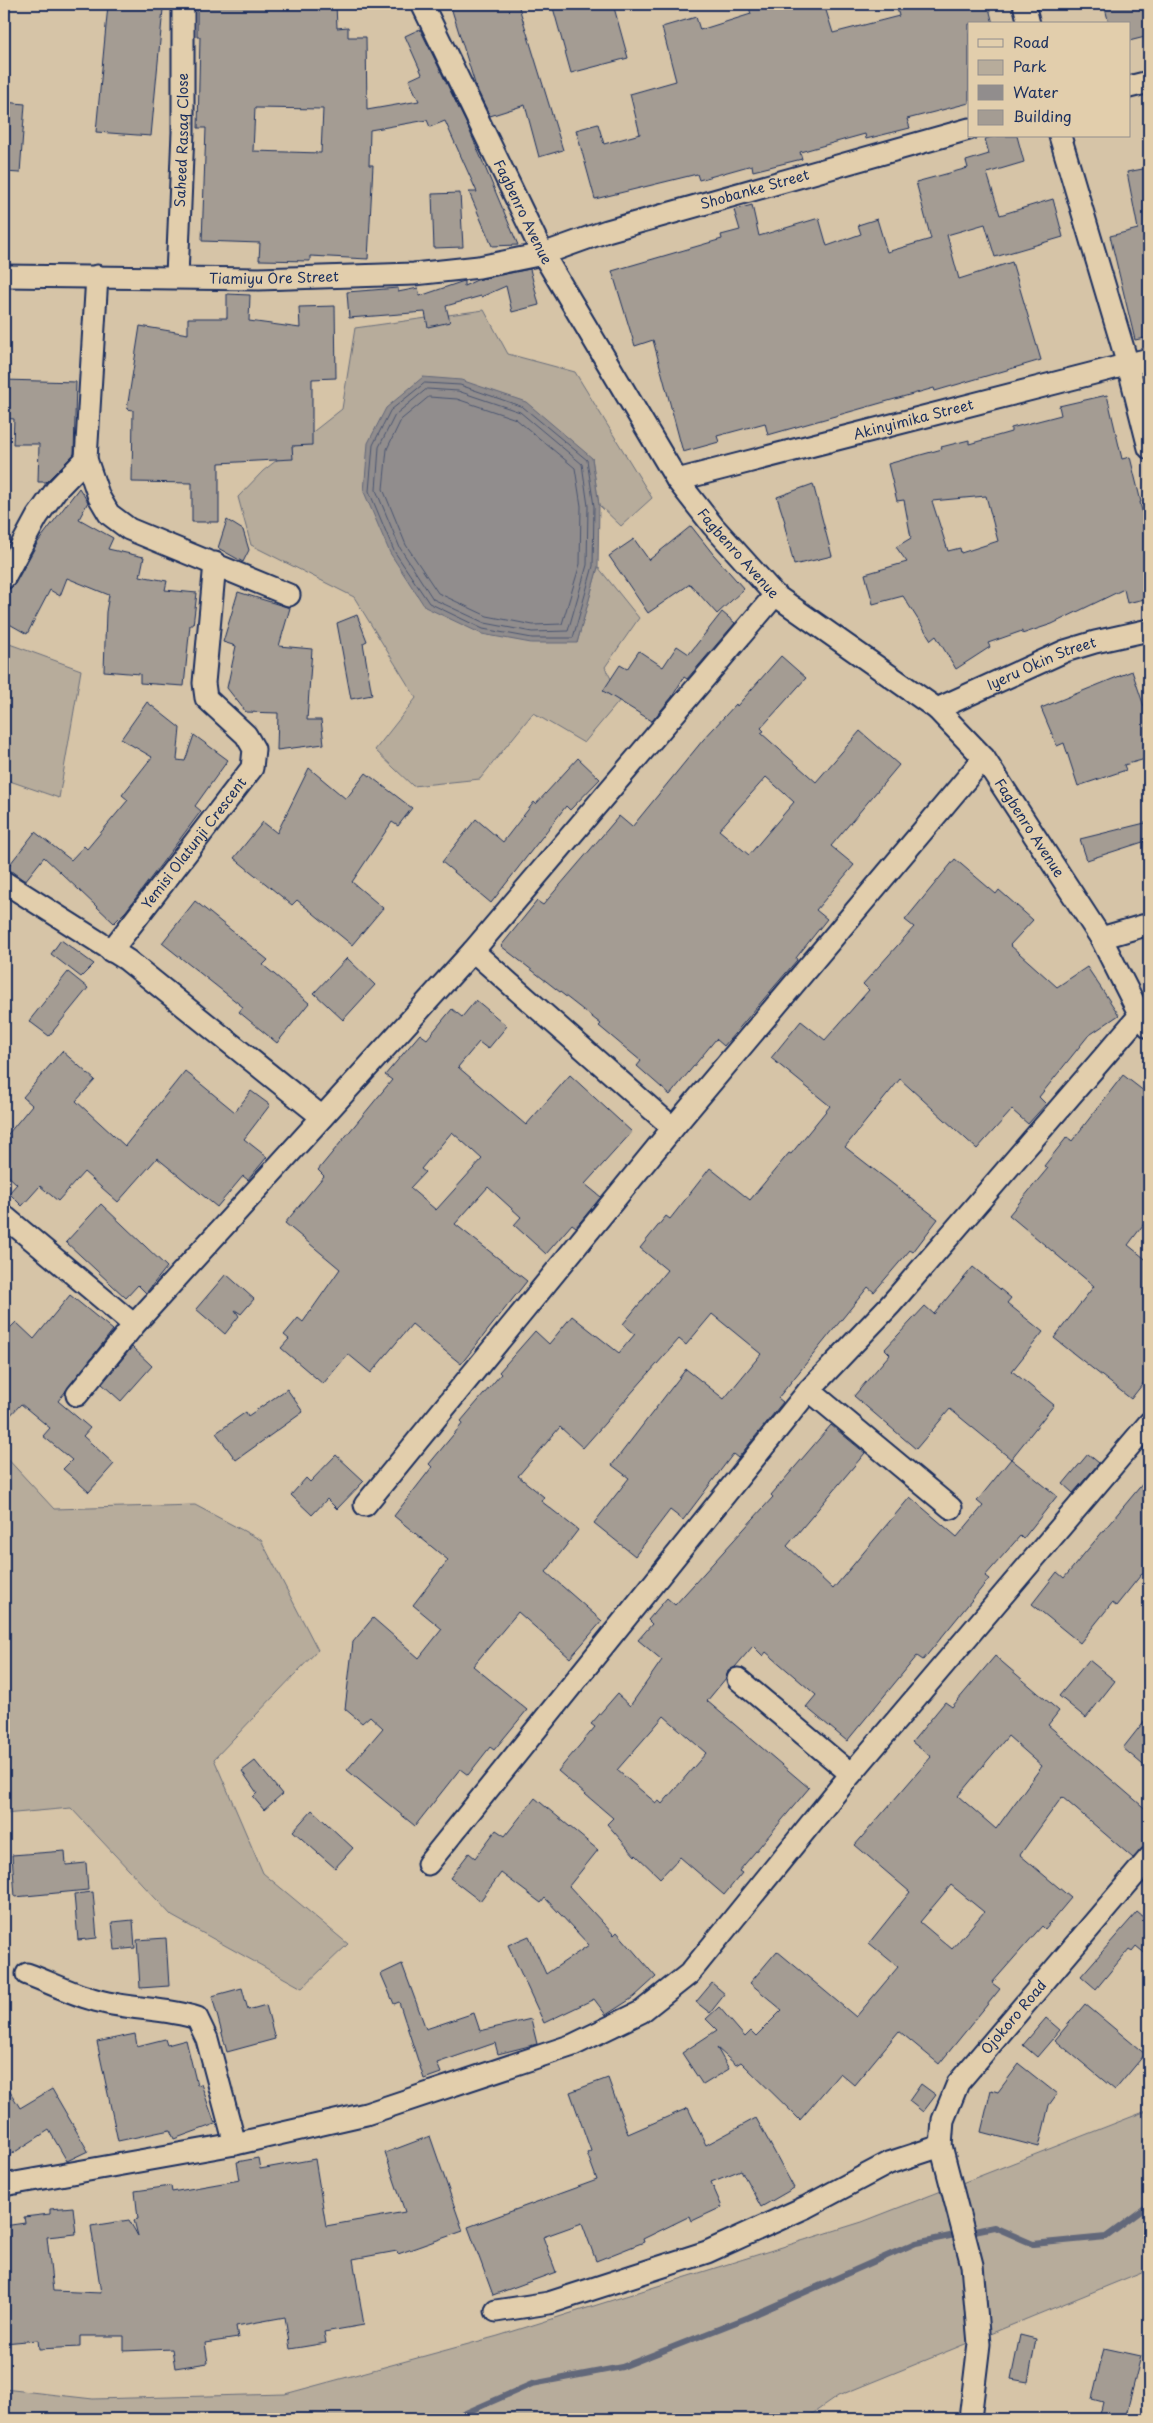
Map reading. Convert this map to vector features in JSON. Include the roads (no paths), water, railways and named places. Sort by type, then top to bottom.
[{"type":"street","name":"Saheed Rasaq Close","points":[[177,276],[183,132],[183,4]]},
{"type":"street","name":"Fagbenro Avenue","points":[[422,4],[543,254],[677,480],[713,526],[775,595],[937,709],[984,758],[1101,938],[1145,1021]]},
{"type":"street","points":[[1024,4],[1028,22]]},
{"type":"street","points":[[1130,87],[1149,82]]},
{"type":"street","name":"Shobanke Street","points":[[543,254],[626,226],[968,129]]},
{"type":"street","points":[[1061,138],[1128,365],[1149,448]]},
{"type":"street","name":"Tiamiyu Ore Street","points":[[4,276],[177,276],[259,279],[441,272],[543,254]]},
{"type":"street","points":[[97,276],[86,459],[99,497],[109,514],[129,528],[216,563],[290,596]]},
{"type":"street","name":"Akinyimika Street","points":[[677,480],[1149,359]]},
{"type":"street","points":[[4,578],[37,517],[56,490],[86,459]]},
{"type":"street","name":"Yemisi Olatunji Crescent","points":[[111,951],[252,768],[254,749],[246,735],[206,698],[204,683],[216,563]]},
{"type":"street","points":[[77,1395],[134,1325],[473,951],[775,595]]},
{"type":"street","name":"Iyeru Okin Street","points":[[937,709],[1065,652],[1095,642],[1149,630]]},
{"type":"street","points":[[365,1505],[673,1128],[984,758]]},
{"type":"street","points":[[4,882],[127,960],[322,1117]]},
{"type":"street","points":[[1101,938],[1149,924]]},
{"type":"street","points":[[473,951],[673,1128]]},
{"type":"street","points":[[428,1864],[810,1390],[891,1304],[1145,1021]]},
{"type":"street","points":[[4,1216],[134,1325]]},
{"type":"street","points":[[810,1390],[951,1508]]},
{"type":"street","points":[[4,2185],[234,2144],[366,2114],[573,2045],[641,2012],[689,1974],[851,1774],[1149,1423]]},
{"type":"street","points":[[738,1679],[851,1774]]},
{"type":"street","name":"Ojokoro Road","points":[[970,2419],[979,2344],[972,2265],[941,2146],[943,2120],[958,2083],[1149,1858]]},
{"type":"street","points":[[27,1974],[92,2000],[154,2011],[178,2012],[197,2018],[207,2039],[234,2144]]},
{"type":"street","points":[[496,2311],[549,2303],[707,2252],[806,2207],[889,2163],[941,2146]]},
{"type":"water","points":[[423,377],[461,380],[526,402],[592,458],[599,505],[598,567],[577,643],[531,643],[482,634],[425,607],[390,553],[364,492],[368,443],[386,408]]},
{"type":"waterway","points":[[452,2419],[532,2384],[622,2367],[749,2317],[916,2243],[994,2227],[1033,2244],[1106,2237],[1149,2205]]}]
